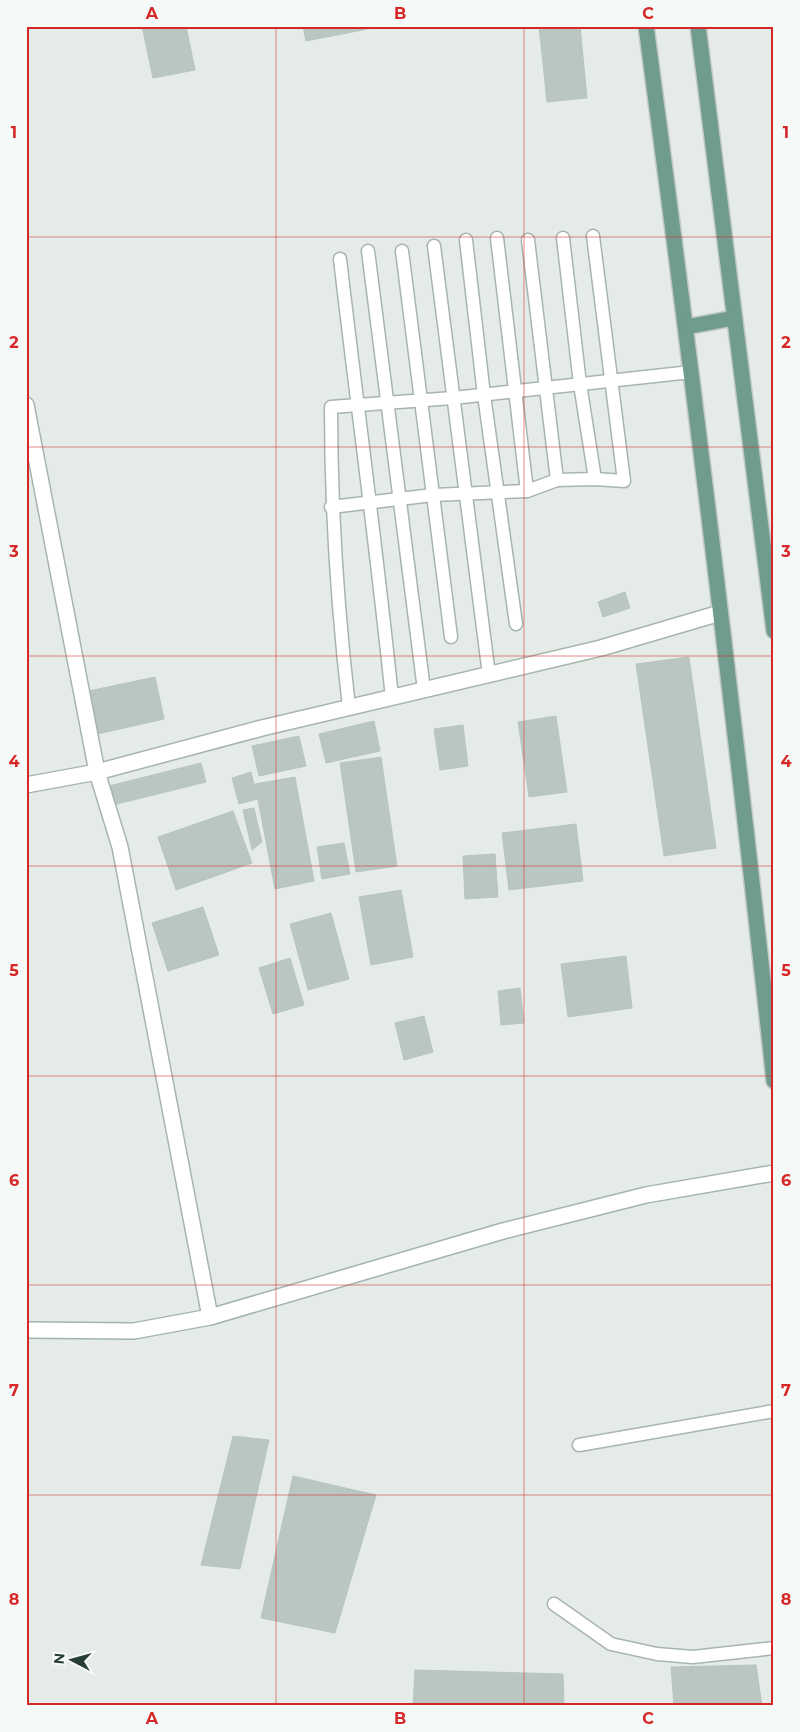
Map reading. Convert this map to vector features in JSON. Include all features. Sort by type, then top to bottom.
[{"type":"main road","points":[[646,26],[686,327],[750,855],[774,1080]]},
{"type":"main road","points":[[698,26],[774,631]]},
{"type":"main road","points":[[686,327],[734,318]]},
{"type":"street","points":[[26,406],[97,772],[120,847],[210,1317]]},
{"type":"street","points":[[26,784],[97,772],[262,728],[601,648],[720,612]]},
{"type":"street","points":[[26,1330],[134,1331],[210,1317],[513,1229],[646,1195],[774,1173]]},
{"type":"lane","points":[[331,506],[433,495],[527,491],[558,480],[595,479],[624,481],[613,381],[593,236]]},
{"type":"lane","points":[[497,238],[527,491]]},
{"type":"lane","points":[[563,238],[580,384],[595,479]]},
{"type":"lane","points":[[466,240],[484,395],[516,624]]},
{"type":"lane","points":[[528,240],[558,480]]},
{"type":"lane","points":[[434,246],[488,675]]},
{"type":"lane","points":[[368,251],[424,690]]},
{"type":"lane","points":[[402,251],[451,637]]},
{"type":"lane","points":[[340,258],[357,405],[371,502],[392,698]]},
{"type":"lane","points":[[349,707],[339,618],[331,506],[331,407],[516,392],[691,372]]},
{"type":"lane","points":[[579,1445],[774,1411]]},
{"type":"lane","points":[[554,1604],[611,1644],[657,1654],[693,1657],[774,1648]]},
{"type":"building","points":[[142,26],[186,26],[195,70],[153,78]]},
{"type":"building","points":[[303,26],[383,26],[306,41]]},
{"type":"building","points":[[539,26],[580,26],[587,98],[547,102]]},
{"type":"building","points":[[625,592],[630,608],[603,617],[598,602]]},
{"type":"building","points":[[689,657],[716,848],[664,856],[636,664]]},
{"type":"building","points":[[155,677],[164,719],[93,735],[84,692]]},
{"type":"building","points":[[556,716],[567,792],[529,797],[518,722]]},
{"type":"building","points":[[374,721],[380,751],[326,763],[319,734]]},
{"type":"building","points":[[463,725],[468,766],[440,770],[434,729]]},
{"type":"building","points":[[299,736],[306,766],[259,776],[252,746]]},
{"type":"building","points":[[381,757],[397,866],[356,872],[340,763]]},
{"type":"building","points":[[201,763],[206,782],[113,805],[109,786]]},
{"type":"building","points":[[251,772],[258,799],[239,804],[232,778]]},
{"type":"building","points":[[295,777],[314,881],[275,889],[255,784]]},
{"type":"building","points":[[254,808],[262,842],[252,850],[243,810]]},
{"type":"building","points":[[233,811],[252,863],[176,890],[158,837]]},
{"type":"building","points":[[576,824],[583,881],[509,890],[502,833]]},
{"type":"building","points":[[344,843],[350,874],[322,879],[317,847]]},
{"type":"building","points":[[495,854],[498,897],[465,899],[463,856]]},
{"type":"building","points":[[401,890],[413,957],[371,965],[359,897]]},
{"type":"building","points":[[203,907],[219,955],[168,971],[152,923]]},
{"type":"building","points":[[331,913],[349,979],[308,990],[290,924]]},
{"type":"building","points":[[626,956],[632,1008],[568,1017],[561,964]]},
{"type":"building","points":[[290,958],[304,1005],[273,1014],[259,968]]},
{"type":"building","points":[[520,988],[524,1023],[501,1025],[498,991]]},
{"type":"building","points":[[424,1016],[433,1052],[404,1060],[395,1023]]},
{"type":"building","points":[[233,1436],[269,1440],[240,1569],[201,1565]]},
{"type":"building","points":[[293,1476],[376,1495],[335,1633],[261,1618]]},
{"type":"building","points":[[756,1665],[762,1706],[674,1706],[671,1667]]},
{"type":"building","points":[[415,1670],[563,1674],[564,1706],[413,1706]]}]
